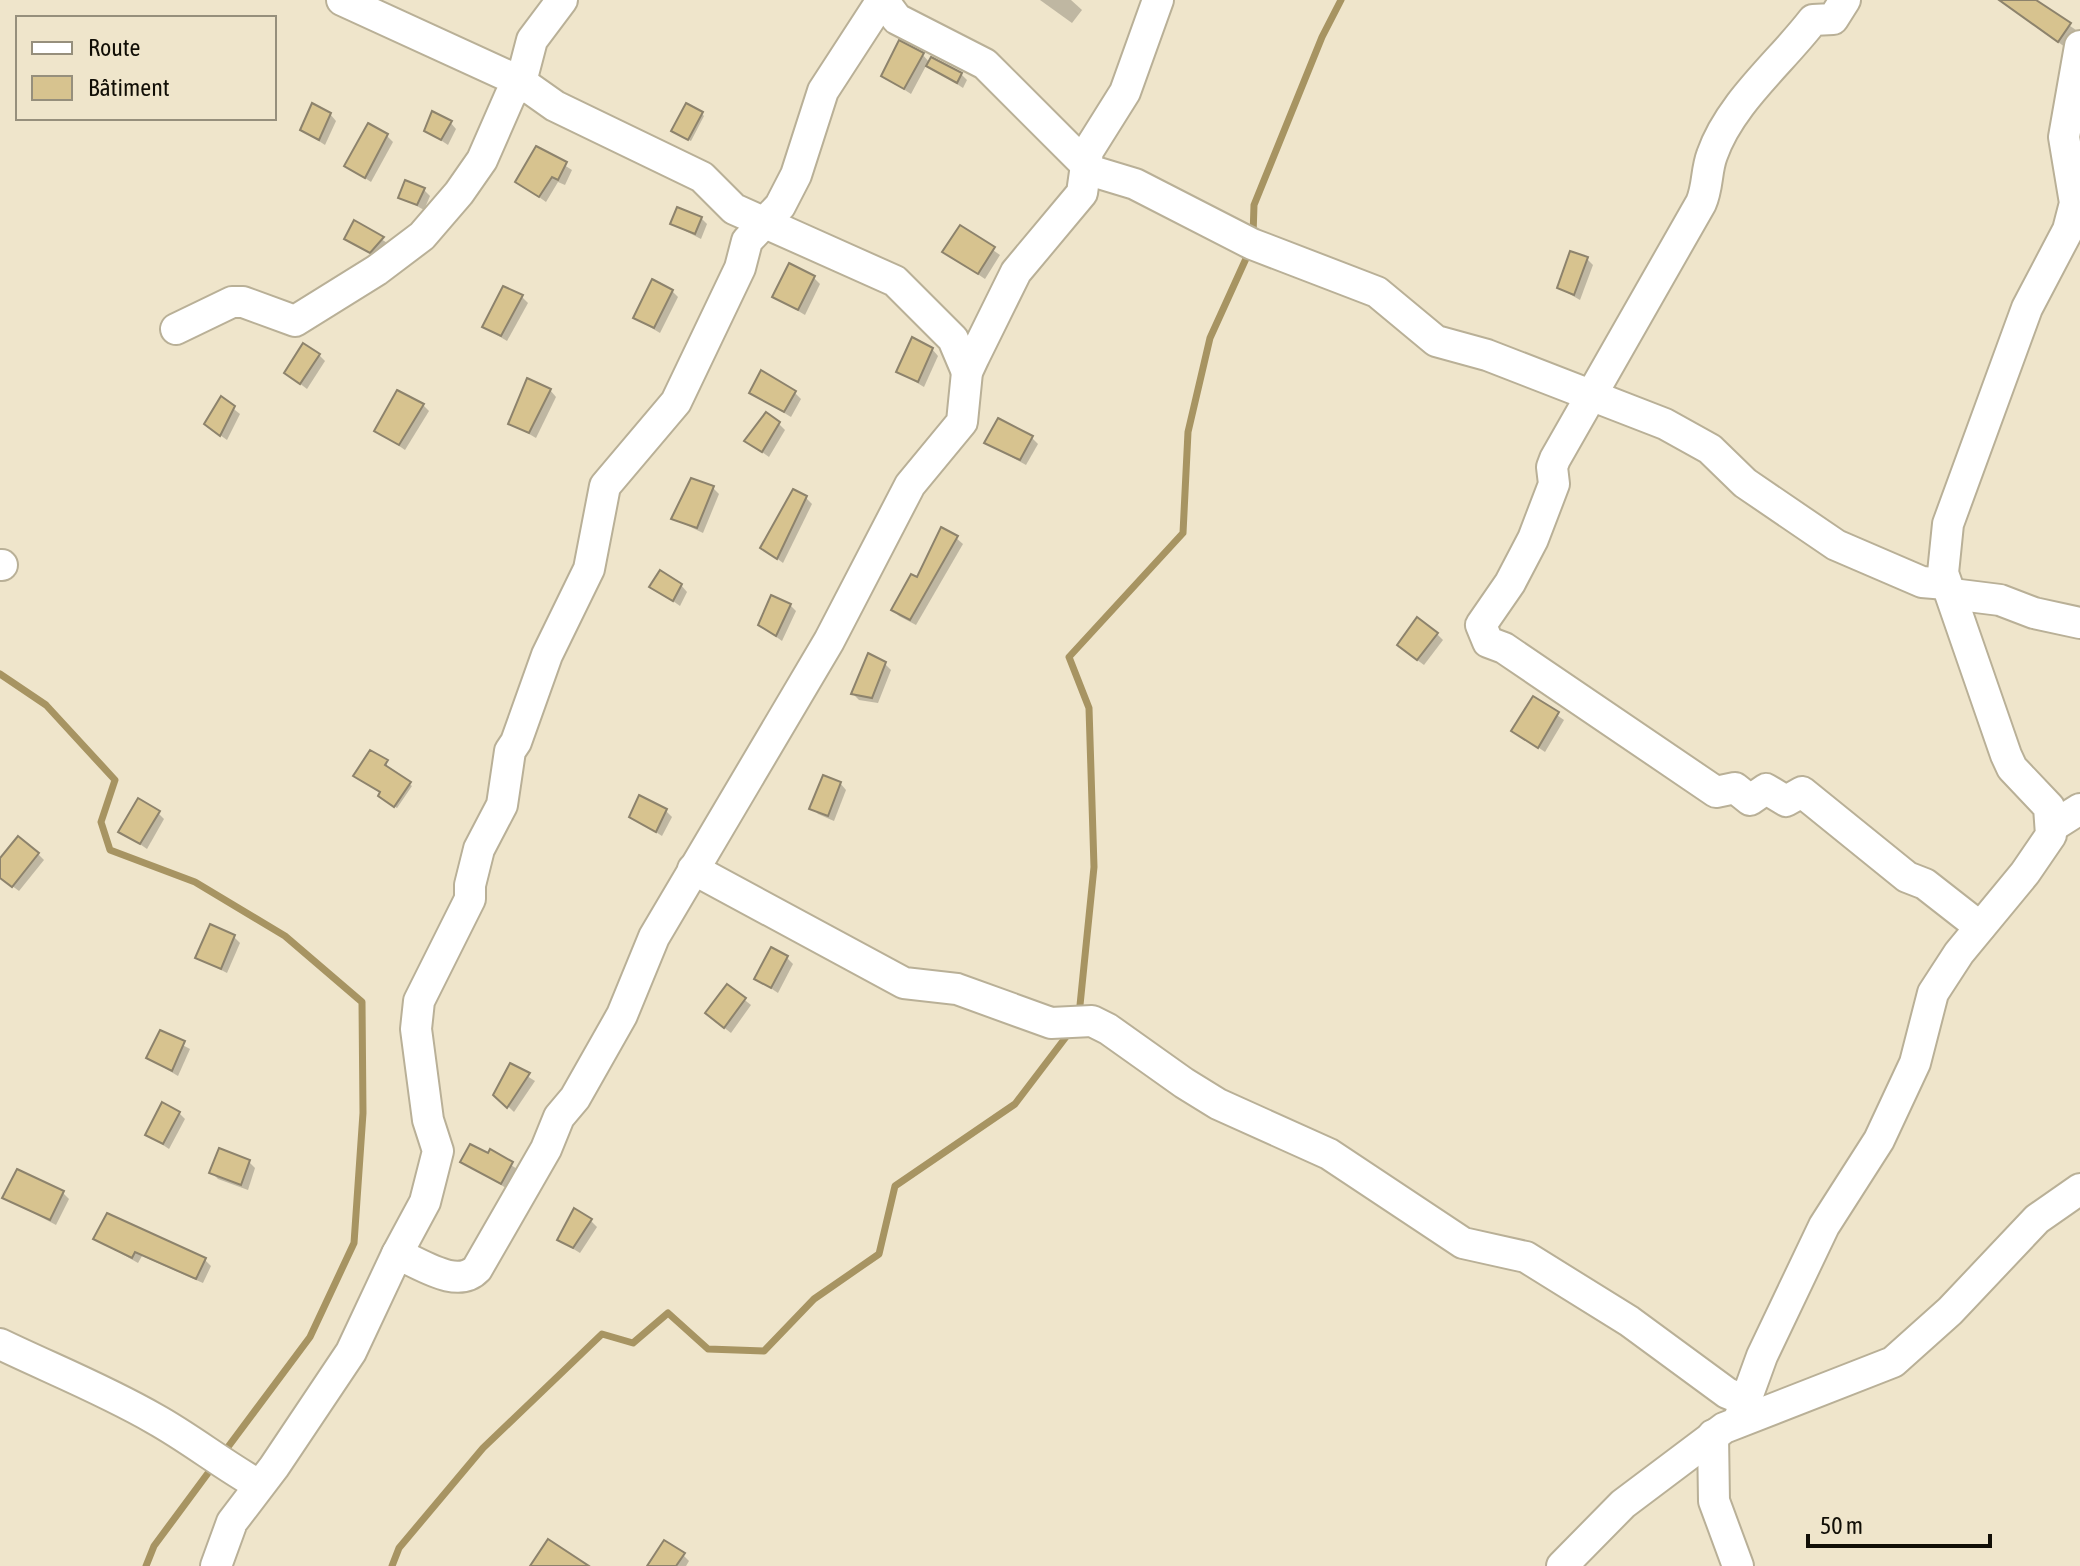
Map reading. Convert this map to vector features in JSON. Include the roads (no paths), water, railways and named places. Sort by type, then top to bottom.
[{"type":"street","points":[[342,0],[521,82],[555,106],[702,177],[734,209],[895,281],[953,339],[967,372]]},
{"type":"street","points":[[176,329],[232,302],[295,321],[377,270],[422,236],[482,160],[510,96],[521,82],[532,40],[562,0]]},
{"type":"street","points":[[216,1566],[232,1522],[351,1352],[425,1202],[438,1151],[428,1120],[424,1065],[416,1029],[419,1001],[470,899],[470,885],[479,849],[506,792],[510,751],[547,655],[589,569],[605,486],[676,402],[740,268],[747,241],[768,222],[796,175],[823,91],[882,0],[897,19],[985,64],[1092,171],[1160,195],[1252,244],[1377,292],[1436,341],[1487,355],[1636,411],[1698,441],[1745,483],[1836,545],[1922,582],[2080,623]]},
{"type":"street","points":[[397,1254],[457,1279],[471,1275],[477,1269],[546,1149],[559,1117],[580,1092],[622,1015],[654,937],[829,641],[910,485],[962,422],[967,372],[1016,272],[1082,193],[1085,165],[1097,134],[1125,92],[1158,0]]},
{"type":"street","points":[[1845,0],[1833,19],[1813,20],[1732,118],[1712,154],[1708,184],[1701,203],[1552,467],[1554,484],[1533,539],[1510,583],[1481,622],[1483,638],[1716,792],[1724,792],[1731,787],[1750,800],[1766,789],[1786,801],[1802,792],[1907,877],[1925,884],[1980,927]]},
{"type":"street","points":[[2053,826],[2044,800],[2012,768],[1980,685],[1941,560],[1948,524],[2027,308],[2075,216],[2064,137],[2080,46]]},
{"type":"street","points":[[1738,1566],[1714,1501],[1732,1419],[1824,1226],[1879,1140],[1915,1063],[1933,993],[1980,927],[2044,849],[2053,826],[2080,809]]},
{"type":"street","points":[[693,869],[904,983],[957,989],[1051,1023],[1092,1021],[1100,1025],[1218,1104],[1329,1154],[1463,1243],[1526,1257],[1629,1321],[1727,1393],[1732,1419]]},
{"type":"street","points":[[1562,1566],[1623,1504],[1732,1419],[1763,1416],[1893,1362],[1950,1311],[2037,1219],[2080,1189]]},
{"type":"street","points":[[0,1344],[75,1376],[158,1420],[212,1458],[259,1485]]},
{"type":"waterway","points":[[1253,236],[1254,205],[1322,37],[1341,0]]},
{"type":"waterway","points":[[1079,1015],[1094,867],[1089,708],[1069,657],[1183,533],[1188,432],[1210,338],[1249,252]]},
{"type":"waterway","points":[[0,674],[46,705],[115,780],[101,822],[110,850],[195,882],[285,936],[362,1002],[363,1113],[354,1243],[310,1337],[222,1455]]},
{"type":"waterway","points":[[392,1566],[399,1548],[483,1448],[602,1334],[633,1343],[668,1313],[708,1349],[764,1351],[814,1299],[879,1254],[895,1186],[1015,1104],[1069,1033]]},
{"type":"waterway","points":[[146,1566],[154,1546],[214,1465]]}]
